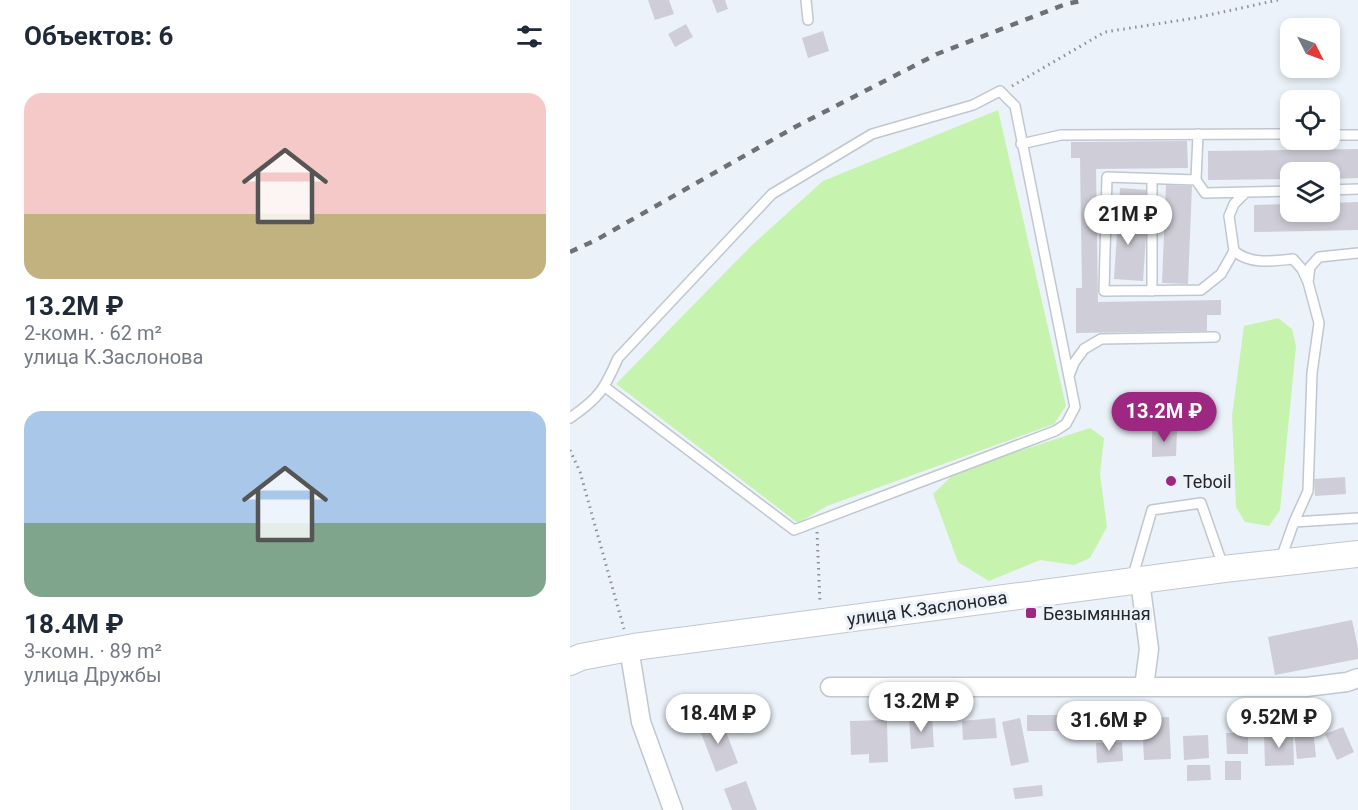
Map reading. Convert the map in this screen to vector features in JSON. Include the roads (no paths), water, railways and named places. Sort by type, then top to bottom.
[{"type":"street","name":"улица К.Заслонова","points":[[570,662],[581,657],[629,648],[982,600],[1358,554]]},
{"type":"street","points":[[1136,581],[1149,649],[1144,687]]},
{"type":"street","points":[[629,648],[641,722],[673,810]]},
{"type":"street","points":[[830,687],[1306,687],[1347,682],[1358,678]]},
{"type":"lane","points":[[806,0],[808,20]]},
{"type":"lane","points":[[570,418],[593,402],[605,387],[618,358],[772,194],[872,134],[973,105],[1000,92],[1015,106],[1075,407],[1066,423],[1055,430],[794,530],[605,387]]},
{"type":"lane","points":[[1198,134],[1196,180],[1205,193],[1280,191]]},
{"type":"lane","points":[[1021,144],[1061,135],[1280,135]]},
{"type":"lane","points":[[1340,135],[1358,135]]},
{"type":"lane","points":[[1196,180],[1107,177],[1104,291],[1201,290],[1221,274],[1234,251],[1229,216],[1234,204],[1246,192]]},
{"type":"lane","points":[[1152,178],[1152,291]]},
{"type":"lane","points":[[1340,190],[1358,189]]},
{"type":"lane","points":[[1234,251],[1244,260],[1293,260],[1302,269],[1308,282],[1319,323],[1312,373],[1308,490],[1280,562]]},
{"type":"lane","points":[[1308,282],[1310,267],[1319,257],[1358,253]]},
{"type":"lane","points":[[1068,379],[1074,363],[1084,349],[1101,339],[1215,338]]},
{"type":"lane","points":[[1136,581],[1152,510],[1202,503],[1224,569]]},
{"type":"lane","points":[[1294,522],[1358,518]]},
{"type":"railway","points":[[570,252],[596,240],[795,127],[937,54],[1066,4],[1085,0]]},
{"type":"place","name":"Teboil","points":[[1171,481]]},
{"type":"place","name":"Безымянная","points":[[1031,613]]}]
